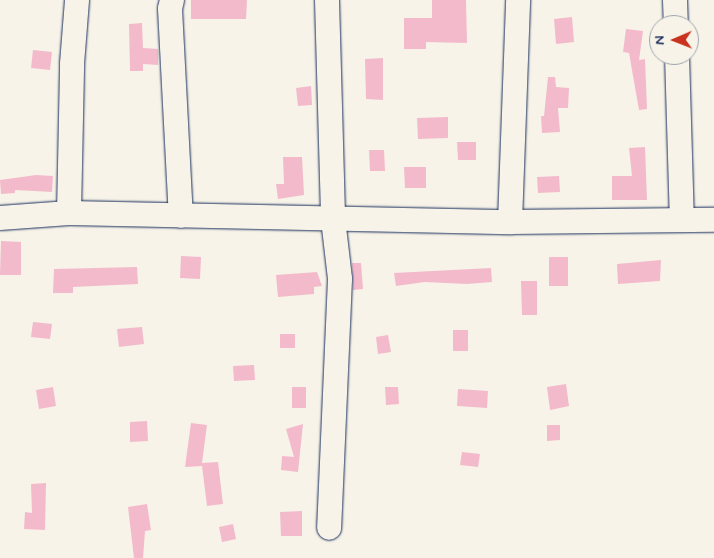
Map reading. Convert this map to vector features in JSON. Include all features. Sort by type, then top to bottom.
[{"type":"street","points":[[69,213],[72,64],[78,0]]},
{"type":"street","points":[[172,0],[170,9],[181,216]]},
{"type":"street","points":[[327,0],[333,219],[340,279],[329,528]]},
{"type":"street","points":[[510,222],[518,0]]},
{"type":"street","points":[[675,0],[676,15]]},
{"type":"street","points":[[677,65],[682,219]]},
{"type":"street","points":[[0,218],[69,213],[510,222],[714,220]]},
{"type":"building","points":[[191,0],[247,0],[246,19],[191,19]]},
{"type":"building","points":[[432,0],[466,0],[467,43],[426,42],[426,49],[404,49],[404,18],[432,18]]},
{"type":"building","points":[[572,17],[574,42],[556,44],[554,19]]},
{"type":"building","points":[[142,23],[143,48],[158,49],[158,65],[143,64],[143,71],[130,71],[129,24]]},
{"type":"building","points":[[626,29],[643,31],[639,60],[645,59],[647,109],[639,110],[629,53],[623,52]]},
{"type":"building","points":[[33,50],[52,52],[50,70],[31,68]]},
{"type":"building","points":[[383,58],[383,100],[366,99],[365,59]]},
{"type":"building","points":[[548,77],[555,77],[556,87],[569,88],[568,108],[558,108],[560,132],[542,133],[541,116],[544,116]]},
{"type":"building","points":[[311,86],[312,105],[298,106],[296,88]]},
{"type":"building","points":[[448,117],[448,138],[418,139],[417,118]]},
{"type":"building","points":[[457,142],[476,142],[476,160],[458,160]]},
{"type":"building","points":[[645,147],[647,200],[612,200],[612,176],[632,176],[629,148]]},
{"type":"building","points":[[369,150],[384,150],[385,171],[370,171]]},
{"type":"building","points":[[283,157],[302,157],[304,195],[278,199],[276,184],[284,184]]},
{"type":"building","points":[[404,167],[426,167],[426,188],[405,188]]},
{"type":"building","points":[[36,175],[53,176],[52,192],[15,190],[15,193],[1,194],[0,180]]},
{"type":"building","points":[[559,176],[560,192],[538,193],[537,177]]},
{"type":"building","points":[[1,241],[21,242],[21,275],[0,275]]},
{"type":"building","points":[[181,256],[201,257],[200,279],[180,278]]},
{"type":"building","points":[[549,257],[568,257],[568,286],[549,286]]},
{"type":"building","points":[[661,260],[660,281],[618,284],[617,264]]},
{"type":"building","points":[[352,263],[361,263],[363,289],[353,290]]},
{"type":"building","points":[[137,267],[138,284],[73,287],[73,293],[53,293],[54,269]]},
{"type":"building","points":[[491,268],[492,282],[467,284],[425,282],[396,286],[394,273]]},
{"type":"building","points":[[317,272],[322,286],[314,287],[314,294],[278,297],[276,275]]},
{"type":"building","points":[[521,281],[537,281],[537,315],[522,315]]},
{"type":"building","points":[[33,322],[52,324],[50,339],[31,337]]},
{"type":"building","points":[[142,327],[144,344],[119,347],[117,329]]},
{"type":"building","points":[[453,330],[468,330],[468,351],[453,351]]},
{"type":"building","points":[[280,334],[295,334],[295,348],[280,348]]},
{"type":"building","points":[[388,335],[391,352],[378,354],[376,337]]},
{"type":"building","points":[[254,365],[255,380],[234,381],[233,366]]},
{"type":"building","points":[[566,384],[569,406],[550,410],[547,387]]},
{"type":"building","points":[[53,387],[56,406],[39,409],[36,390]]},
{"type":"building","points":[[292,387],[306,387],[306,408],[292,408]]},
{"type":"building","points":[[385,387],[398,387],[399,404],[386,405]]},
{"type":"building","points":[[458,389],[488,391],[487,408],[457,406]]},
{"type":"building","points":[[147,421],[148,441],[130,442],[130,422]]},
{"type":"building","points":[[191,423],[207,425],[202,463],[218,462],[223,504],[207,506],[202,466],[185,467]]},
{"type":"building","points":[[303,424],[298,472],[281,470],[282,456],[294,457],[286,429]]},
{"type":"building","points":[[547,425],[560,425],[560,440],[547,441]]},
{"type":"building","points":[[462,452],[480,454],[478,467],[460,465]]},
{"type":"building","points":[[46,483],[45,530],[24,529],[25,512],[32,513],[31,484]]},
{"type":"building","points":[[147,504],[151,530],[145,531],[143,558],[134,558],[128,507]]},
{"type":"building","points":[[302,511],[302,536],[281,536],[280,512]]},
{"type":"building","points":[[233,524],[236,539],[222,542],[219,527]]}]
